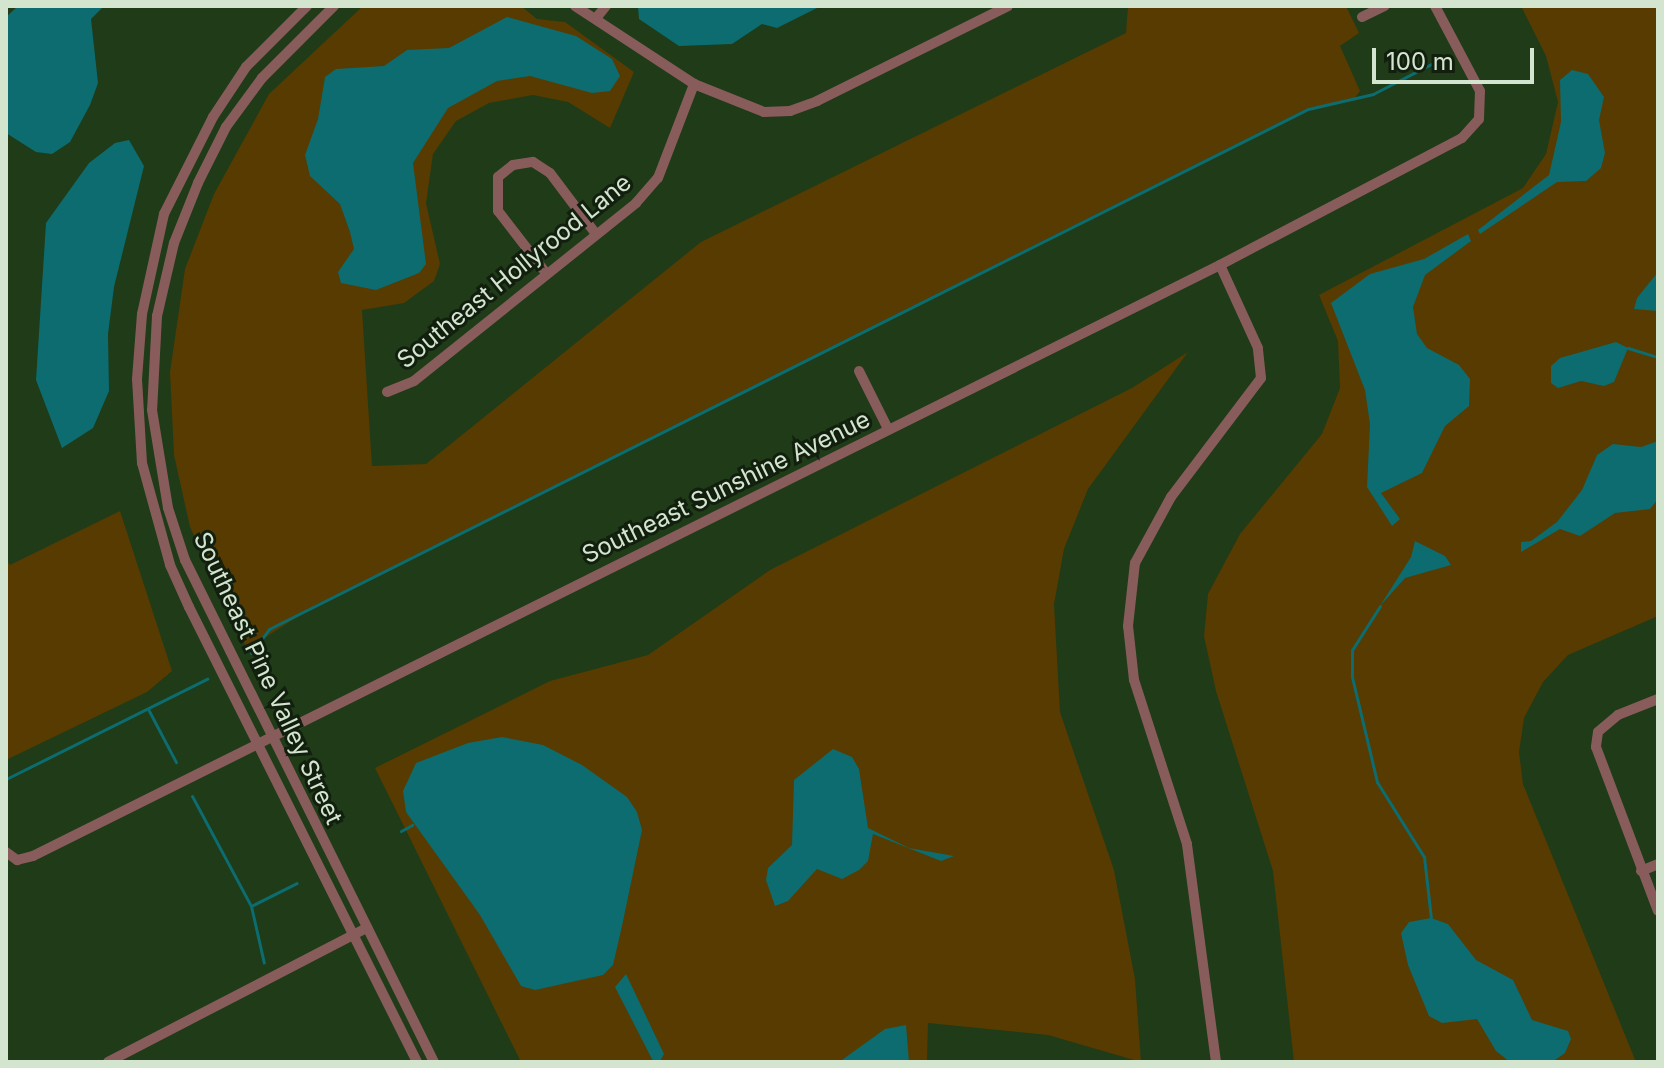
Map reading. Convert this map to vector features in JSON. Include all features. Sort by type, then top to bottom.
[{"type":"street","name":"Southeast Pine Valley Street","points":[[307,6],[238,79],[189,160],[164,214],[142,314],[137,379],[142,463],[170,565],[417,1062]]},
{"type":"street","name":"Southeast Pine Valley Street","points":[[334,6],[302,32],[226,127],[174,243],[156,329],[152,410],[168,508],[204,602],[434,1062]]},
{"type":"street","points":[[575,6],[597,17],[694,84],[764,112],[790,111],[1008,6]]},
{"type":"street","points":[[590,6],[597,17]]},
{"type":"street","points":[[597,17],[606,6]]},
{"type":"street","points":[[1362,17],[1385,6]]},
{"type":"street","name":"Southeast Sunshine Avenue","points":[[6,852],[17,860],[33,856],[256,742],[1220,265],[1462,138],[1479,119],[1480,91],[1435,6]]},
{"type":"street","name":"Southeast Hollyrood Lane","points":[[387,392],[414,381],[596,234],[658,178],[694,84]]},
{"type":"street","points":[[546,273],[498,211],[498,177],[513,165],[533,162],[550,173],[596,234]]},
{"type":"street","points":[[1216,1062],[1187,844],[1134,680],[1128,626],[1135,563],[1171,497],[1261,378],[1258,348],[1220,265]]},
{"type":"street","points":[[859,371],[888,429]]},
{"type":"street","points":[[1658,699],[1618,715],[1598,732],[1596,747],[1658,911]]},
{"type":"street","points":[[1641,871],[1658,864]]},
{"type":"street","points":[[108,1062],[367,928]]},
{"type":"shaded area","points":[[363,6],[521,6],[537,19],[565,22],[634,72],[610,128],[568,102],[533,95],[489,103],[456,121],[433,154],[426,203],[440,264],[434,281],[404,303],[362,310],[372,466],[426,464],[701,242],[1126,33],[1128,6],[1346,6],[1359,33],[1340,46],[1360,91],[1354,99],[1308,108],[316,605],[247,649],[190,527],[174,455],[170,372],[185,269],[214,194],[269,94]]},
{"type":"shaded area","points":[[1521,6],[1658,6],[1658,616],[1568,655],[1543,682],[1524,718],[1519,752],[1523,784],[1636,1062],[1294,1062],[1273,871],[1216,691],[1204,636],[1208,594],[1240,534],[1322,434],[1340,388],[1338,341],[1319,295],[1523,188],[1546,154],[1558,102],[1546,56]]},
{"type":"shaded area","points":[[1188,352],[1088,489],[1064,549],[1054,604],[1060,712],[1114,870],[1135,979],[1141,1062],[1048,1035],[928,1023],[927,1062],[521,1062],[375,768],[550,681],[648,655],[770,570],[1132,388]]},
{"type":"shaded area","points":[[120,511],[172,671],[147,692],[6,760],[6,559],[10,565]]},
{"type":"water","points":[[18,6],[104,6],[91,19],[98,83],[70,142],[52,154],[36,152],[6,133],[6,17]]},
{"type":"water","points":[[638,6],[821,6],[777,28],[762,24],[732,44],[679,46],[639,19]]},
{"type":"water","points":[[507,17],[576,36],[612,59],[620,76],[610,91],[592,93],[530,76],[497,81],[448,108],[413,163],[426,264],[419,273],[376,290],[341,283],[338,272],[354,249],[350,232],[340,204],[310,176],[305,155],[318,119],[325,77],[336,69],[384,66],[407,50],[449,48]]},
{"type":"water","points":[[1572,70],[1588,74],[1604,97],[1599,120],[1605,153],[1601,168],[1586,181],[1557,182],[1480,234],[1478,230],[1549,175],[1561,122],[1560,80]]},
{"type":"water","points":[[129,140],[144,166],[114,287],[108,334],[109,391],[93,428],[62,448],[36,380],[46,223],[89,163],[115,143]]},
{"type":"water","points":[[1468,234],[1471,241],[1425,275],[1413,307],[1417,334],[1427,348],[1459,365],[1470,379],[1469,406],[1445,426],[1422,473],[1381,493],[1400,519],[1392,526],[1367,487],[1370,424],[1365,390],[1331,303],[1370,274],[1424,259]]},
{"type":"water","points":[[1658,272],[1658,311],[1634,309],[1637,298]]},
{"type":"water","points":[[1616,342],[1628,348],[1614,382],[1604,386],[1581,381],[1558,388],[1551,383],[1551,366],[1560,358]]},
{"type":"water","points":[[1658,441],[1658,499],[1650,509],[1615,513],[1580,536],[1560,529],[1521,552],[1521,542],[1531,541],[1557,522],[1582,490],[1597,455],[1613,444],[1641,447]]},
{"type":"water","points":[[1415,541],[1445,556],[1451,565],[1405,578],[1380,606],[1411,557]]},
{"type":"water","points":[[502,737],[543,745],[582,765],[627,797],[637,812],[642,830],[622,926],[613,965],[603,975],[535,990],[521,986],[480,915],[406,812],[403,791],[416,763],[468,743]]},
{"type":"water","points":[[833,749],[852,757],[859,769],[868,828],[909,848],[954,856],[941,861],[873,834],[868,861],[859,870],[842,879],[817,869],[788,901],[775,906],[766,880],[768,868],[792,845],[794,780]]},
{"type":"water","points":[[1431,918],[1448,924],[1476,960],[1513,980],[1532,1020],[1568,1031],[1571,1039],[1565,1053],[1552,1062],[1510,1062],[1496,1051],[1477,1019],[1442,1023],[1429,1016],[1408,965],[1401,933],[1409,922]]},
{"type":"water","points":[[626,974],[664,1054],[660,1061],[653,1061],[615,987]]},
{"type":"water","points":[[906,1025],[909,1062],[839,1062],[885,1029]]},
{"type":"waterway","points":[[251,653],[269,629],[1308,109],[1373,94],[1439,60]]},
{"type":"waterway","points":[[1628,348],[1658,357]]},
{"type":"waterway","points":[[1380,606],[1352,650],[1352,677],[1377,782],[1424,857],[1431,918]]},
{"type":"waterway","points":[[6,779],[207,679]]},
{"type":"waterway","points":[[148,709],[176,762]]},
{"type":"waterway","points":[[192,796],[251,906],[264,963]]},
{"type":"waterway","points":[[401,831],[412,825]]},
{"type":"waterway","points":[[251,906],[297,883]]}]
